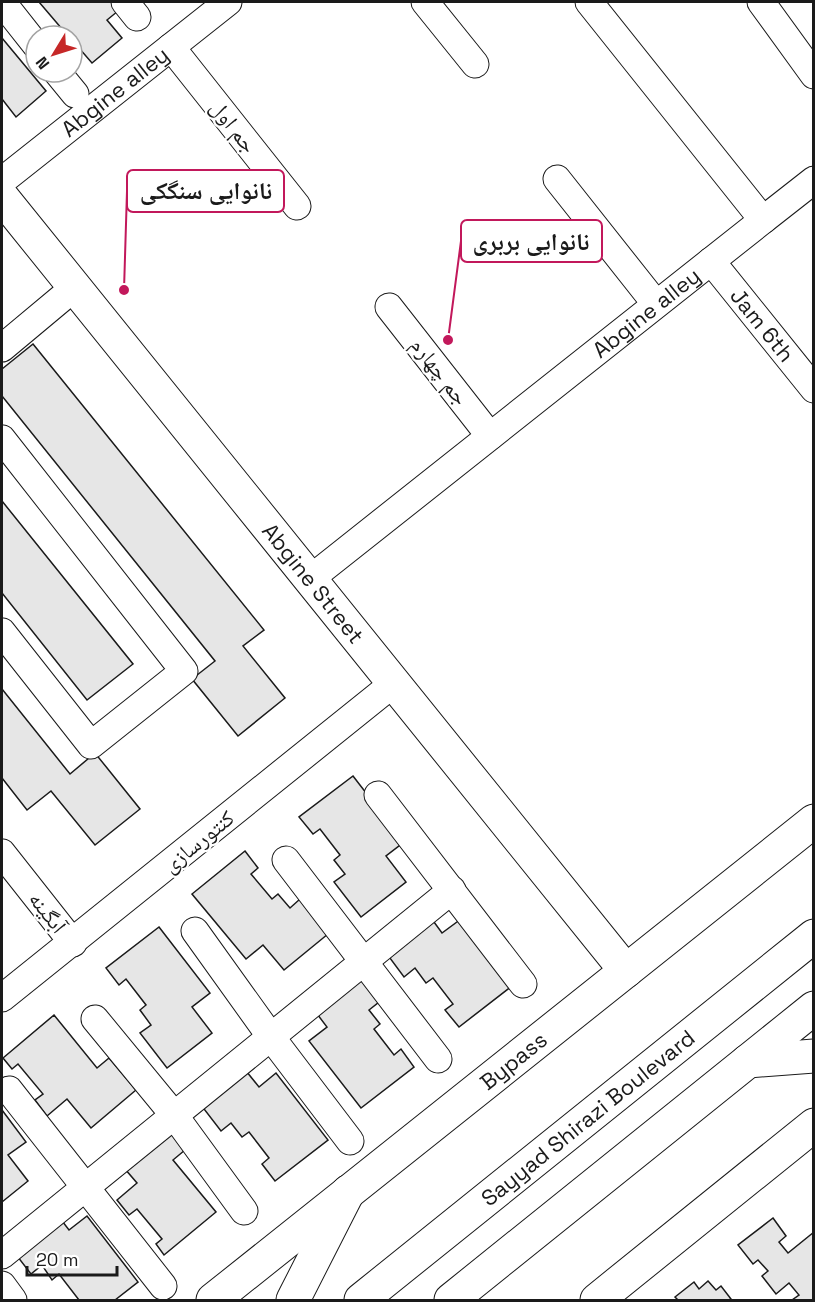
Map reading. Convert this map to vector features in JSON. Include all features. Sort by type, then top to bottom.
[{"type":"street","points":[[2,2],[24,30]]},
{"type":"street","name":"Abgine alley","points":[[2,181],[228,2]]},
{"type":"street","points":[[425,2],[475,64]]},
{"type":"street","points":[[590,2],[763,220]]},
{"type":"street","points":[[761,2],[813,75]]},
{"type":"street","name":"جم اول","points":[[171,46],[297,206]]},
{"type":"street","points":[[67,84],[75,94]]},
{"type":"street","points":[[557,179],[656,304]]},
{"type":"street","name":"Abgine alley","points":[[310,579],[813,180]]},
{"type":"street","name":"Abgine Street","points":[[2,197],[626,971]]},
{"type":"street","name":"Jam 6th","points":[[711,261],[813,389]]},
{"type":"street","points":[[2,348],[75,287]]},
{"type":"street","name":"جم چهارم","points":[[389,307],[490,436]]},
{"type":"street","points":[[2,439],[184,671],[91,745],[2,632]]},
{"type":"street","name":"کنتورسازی","points":[[2,999],[394,683]]},
{"type":"street","points":[[378,795],[523,984]]},
{"type":"street","name":"Bypass","points":[[213,1300],[813,821]]},
{"type":"street","name":"آبگینه","points":[[2,853],[73,943]]},
{"type":"street","points":[[285,860],[438,1059]]},
{"type":"street","points":[[2,1255],[452,890]]},
{"type":"street","points":[[195,931],[270,1037],[350,1141]]},
{"type":"street","name":"Sayyad Shirazi Boulevard","points":[[361,1300],[813,936]]},
{"type":"street","points":[[451,1300],[813,1008]]},
{"type":"street","points":[[95,1019],[174,1115],[244,1211]]},
{"type":"street","points":[[748,1061],[813,1056]]},
{"type":"street","points":[[9,1090],[163,1286]]},
{"type":"street","points":[[597,1300],[813,1125]]},
{"type":"street","points":[[293,1300],[348,1192]]},
{"type":"street","points":[[2,1285],[13,1300]]},
{"type":"building","points":[[39,2],[111,2],[118,11],[107,20],[122,38],[92,63],[84,54],[84,24],[58,24]]},
{"type":"building","points":[[2,38],[24,64],[24,84],[40,84],[46,91],[16,117],[2,99]]},
{"type":"building","points":[[33,344],[264,630],[243,646],[285,698],[238,736],[192,679],[215,661],[2,396],[2,369]]},
{"type":"building","points":[[2,501],[133,664],[87,700],[2,593]]},
{"type":"building","points":[[2,689],[70,774],[95,753],[140,809],[95,845],[51,791],[27,810],[2,778]]},
{"type":"building","points":[[353,776],[404,842],[386,856],[406,882],[361,917],[334,882],[345,874],[334,860],[340,855],[320,829],[313,834],[299,817]]},
{"type":"building","points":[[245,851],[258,868],[251,874],[272,899],[278,894],[290,908],[300,899],[328,934],[284,970],[263,945],[246,959],[192,894]]},
{"type":"building","points":[[423,907],[442,933],[461,919],[512,986],[459,1027],[445,1010],[453,1004],[433,978],[426,983],[415,968],[404,977],[378,942]]},
{"type":"building","points":[[159,927],[210,993],[192,1007],[212,1033],[167,1068],[140,1033],[151,1025],[140,1010],[146,1005],[126,979],[119,985],[106,968]]},
{"type":"building","points":[[352,966],[379,1002],[369,1010],[380,1024],[374,1029],[394,1055],[401,1049],[414,1067],[361,1108],[309,1041],[327,1027],[308,1002]]},
{"type":"building","points":[[54,1015],[97,1068],[109,1058],[136,1090],[91,1128],[67,1099],[47,1116],[35,1100],[43,1094],[18,1064],[12,1069],[3,1058]]},
{"type":"building","points":[[238,1061],[259,1087],[276,1073],[328,1140],[275,1181],[262,1164],[269,1158],[249,1132],[242,1137],[231,1123],[221,1131],[194,1096]]},
{"type":"building","points":[[2,1110],[26,1142],[8,1155],[28,1181],[2,1202]]},
{"type":"building","points":[[158,1118],[185,1150],[173,1160],[216,1212],[164,1255],[156,1244],[162,1239],[137,1209],[129,1215],[117,1200],[137,1183],[113,1155]]},
{"type":"building","points":[[49,1204],[69,1230],[87,1216],[138,1282],[115,1300],[79,1300],[59,1274],[52,1280],[42,1265],[31,1274],[4,1239]]},
{"type":"building","points":[[773,1218],[786,1236],[779,1242],[788,1253],[814,1232],[814,1300],[792,1300],[799,1295],[789,1283],[776,1294],[762,1276],[768,1271],[758,1260],[753,1264],[738,1245]]},
{"type":"building","points":[[708,1281],[716,1290],[721,1286],[731,1299],[678,1300],[675,1297],[694,1282],[699,1289]]},
{"type":"place","name":"نانوایی سنگکی","points":[[124,290]]},
{"type":"place","name":"نانوایی بربری","points":[[448,340]]}]
